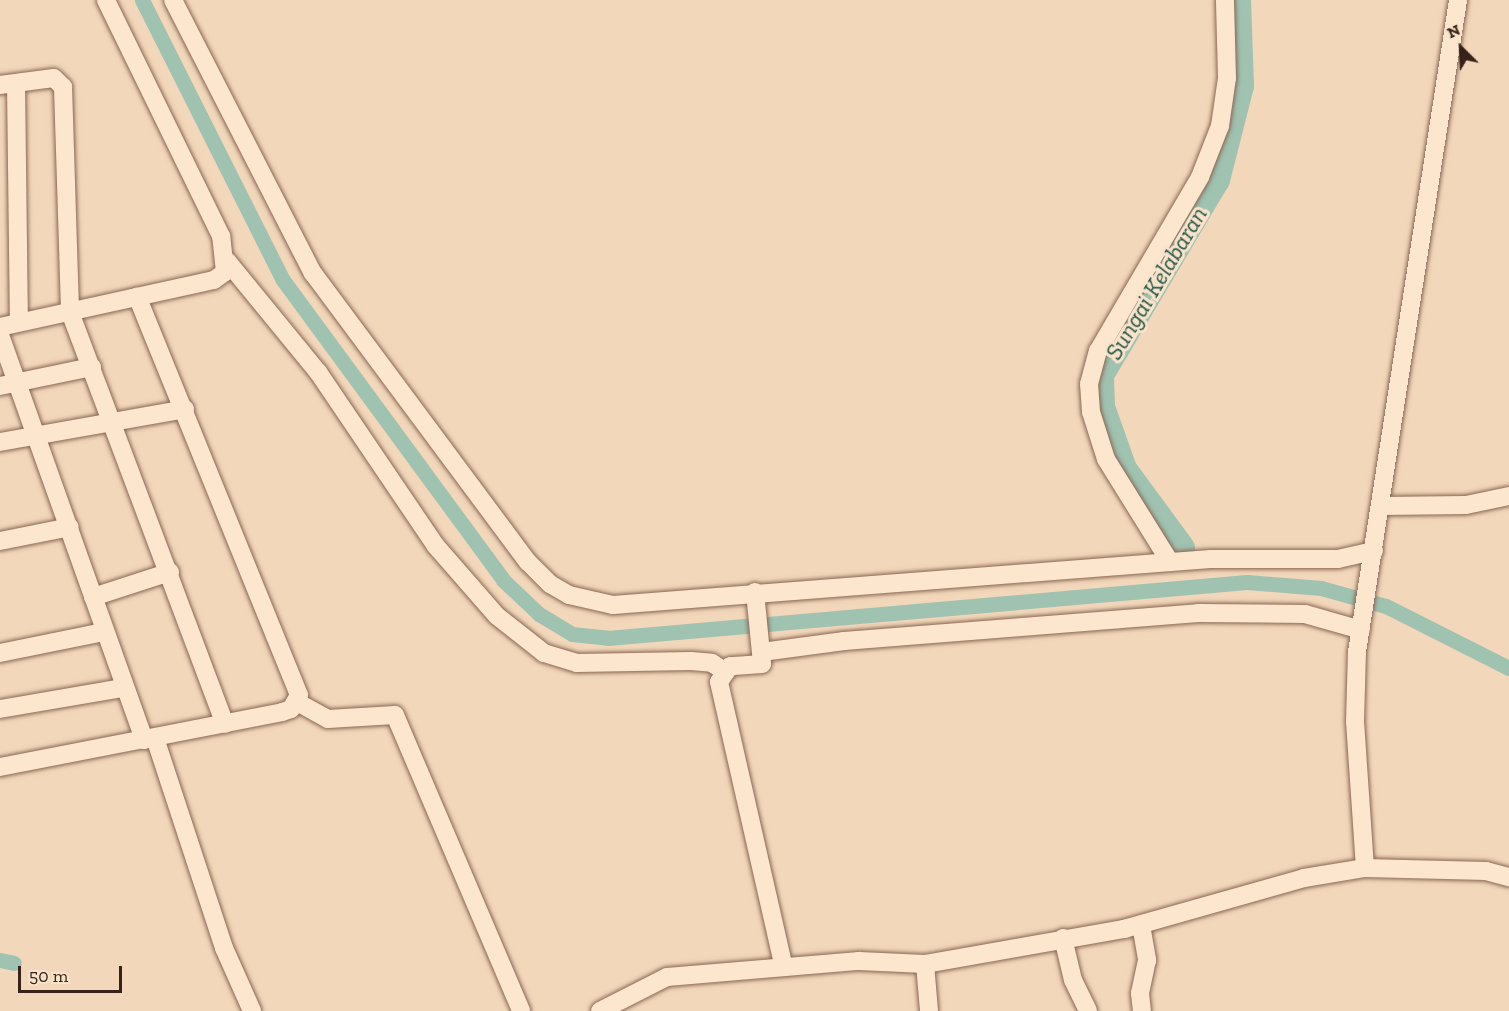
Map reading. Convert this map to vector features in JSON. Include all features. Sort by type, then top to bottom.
[{"type":"street","points":[[106,0],[221,236],[227,261],[318,372],[435,545],[497,616],[544,653],[577,663],[691,661],[712,663],[724,671]]},
{"type":"street","points":[[173,0],[313,273],[540,576],[569,595],[601,604],[756,598],[1170,562],[1338,559],[1374,551]]},
{"type":"street","points":[[1170,562],[1107,459],[1092,412],[1089,384],[1098,351],[1200,177],[1220,126],[1227,78],[1225,0]]},
{"type":"street","points":[[1365,868],[1355,707],[1362,625],[1458,0]]},
{"type":"street","points":[[19,322],[8,84],[54,78],[63,87],[70,312],[116,423],[225,724]]},
{"type":"street","points":[[0,327],[219,278],[227,261]]},
{"type":"street","points":[[137,297],[298,688],[297,702]]},
{"type":"street","points":[[0,334],[40,437],[123,688],[149,739],[224,948],[252,1011]]},
{"type":"street","points":[[0,386],[92,367]]},
{"type":"street","points":[[0,442],[40,437],[185,409]]},
{"type":"street","points":[[1382,506],[1466,505],[1509,496]]},
{"type":"street","points":[[0,541],[70,527]]},
{"type":"street","points":[[93,597],[170,572]]},
{"type":"street","points":[[756,598],[761,666],[733,666],[724,671],[720,691],[784,967]]},
{"type":"street","points":[[761,648],[1198,613],[1305,614],[1362,625]]},
{"type":"street","points":[[0,653],[103,632]]},
{"type":"street","points":[[0,709],[123,688]]},
{"type":"street","points":[[0,767],[282,712],[297,702]]},
{"type":"street","points":[[297,702],[328,719],[394,715],[521,1011]]},
{"type":"street","points":[[600,1011],[667,977],[859,961],[925,964],[1141,925],[1304,878],[1365,868],[1486,871],[1509,877]]},
{"type":"street","points":[[1141,925],[1147,960],[1140,993],[1142,1011]]},
{"type":"street","points":[[1063,938],[1073,980],[1088,1011]]},
{"type":"street","points":[[925,964],[929,1011]]},
{"type":"waterway","points":[[142,0],[283,280],[503,580],[539,614],[572,634],[608,638],[1247,582],[1321,588],[1386,606],[1509,668]]},
{"type":"waterway","name":"Sungai Kelabaran","points":[[1182,548],[1124,469],[1102,407],[1101,375],[1217,180],[1241,86],[1238,0]]},
{"type":"waterway","points":[[0,960],[14,963]]}]
